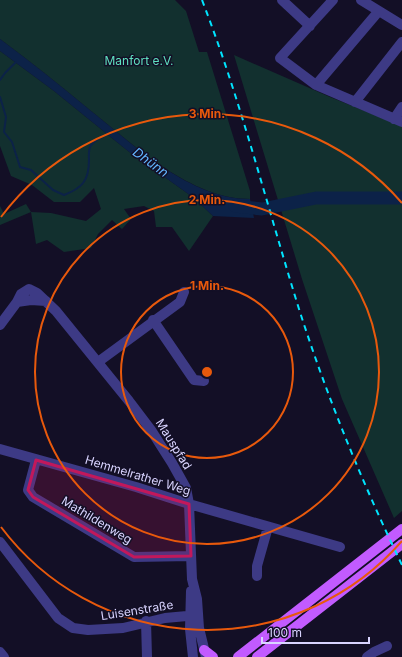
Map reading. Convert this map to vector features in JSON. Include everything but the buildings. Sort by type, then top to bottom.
[{"type":"main road","points":[[238,657],[402,529]]},
{"type":"main road","points":[[257,657],[402,544]]},
{"type":"main road","points":[[205,654],[213,657]]},
{"type":"street","points":[[282,0],[310,26]]},
{"type":"street","points":[[334,0],[280,58],[316,85],[398,121],[402,107]]},
{"type":"street","points":[[361,0],[402,26]]},
{"type":"street","points":[[316,85],[378,12]]},
{"type":"street","points":[[356,102],[402,42]]},
{"type":"street","points":[[98,362],[153,320],[180,302],[184,292]]},
{"type":"street","name":"Mauspfad","points":[[0,325],[17,302],[31,300],[46,301],[98,362],[151,430],[172,463],[186,488],[189,504],[192,579],[197,599],[190,636],[193,657]]},
{"type":"street","points":[[153,320],[194,380],[204,382]]},
{"type":"street","name":"Hemmelrather Weg","points":[[0,449],[340,547]]},
{"type":"street","name":"Mathildenweg","points":[[36,460],[28,490],[33,496],[134,557],[191,556]]},
{"type":"street","points":[[257,576],[257,566],[268,527]]},
{"type":"street","name":"Luisenstraße","points":[[0,542],[58,618],[73,628],[88,630],[122,628],[146,621],[194,616]]},
{"type":"street","name":"Mauspfad","points":[[194,616],[205,654]]},
{"type":"street","points":[[146,621],[147,657]]},
{"type":"street","points":[[367,657],[387,646]]},
{"type":"street","points":[[0,652],[4,657]]},
{"type":"highlighted area","points":[[36,460],[189,504],[191,556],[134,557],[33,497],[28,490]]},
{"type":"green space","name":"Manfort e.V.","points":[[0,0],[175,0],[186,11],[199,52],[207,52],[250,191],[250,199],[228,197],[206,190],[165,168],[126,140],[46,74],[0,39]]},
{"type":"green space","points":[[0,51],[54,91],[128,151],[194,198],[213,216],[189,251],[172,227],[156,227],[154,211],[144,206],[124,209],[131,219],[122,229],[112,220],[98,234],[91,248],[64,252],[47,240],[36,244],[31,212],[51,213],[86,221],[101,209],[94,188],[80,202],[54,202],[32,185],[11,176],[0,146]]},
{"type":"green space","points":[[234,55],[330,97],[402,126],[402,511],[394,518],[342,399],[302,279]]},
{"type":"green space","points":[[26,204],[31,212],[0,225],[0,206],[4,214]]},
{"type":"water","points":[[0,39],[46,74],[126,140],[164,168],[206,190],[228,197],[250,199],[254,218],[213,216],[194,198],[128,151],[54,91],[0,51]]},
{"type":"waterway","points":[[0,80],[16,62]]},
{"type":"waterway","points":[[0,97],[6,117],[4,132],[12,142],[20,167],[31,170],[53,190],[64,195],[76,190],[83,183],[88,173],[89,151],[91,145],[97,139],[110,133]]},
{"type":"waterway","name":"Dhünn","points":[[235,206],[262,209],[316,198],[402,198]]},
{"type":"railway","points":[[202,0],[229,76],[299,309],[321,374],[359,471],[402,565]]}]
